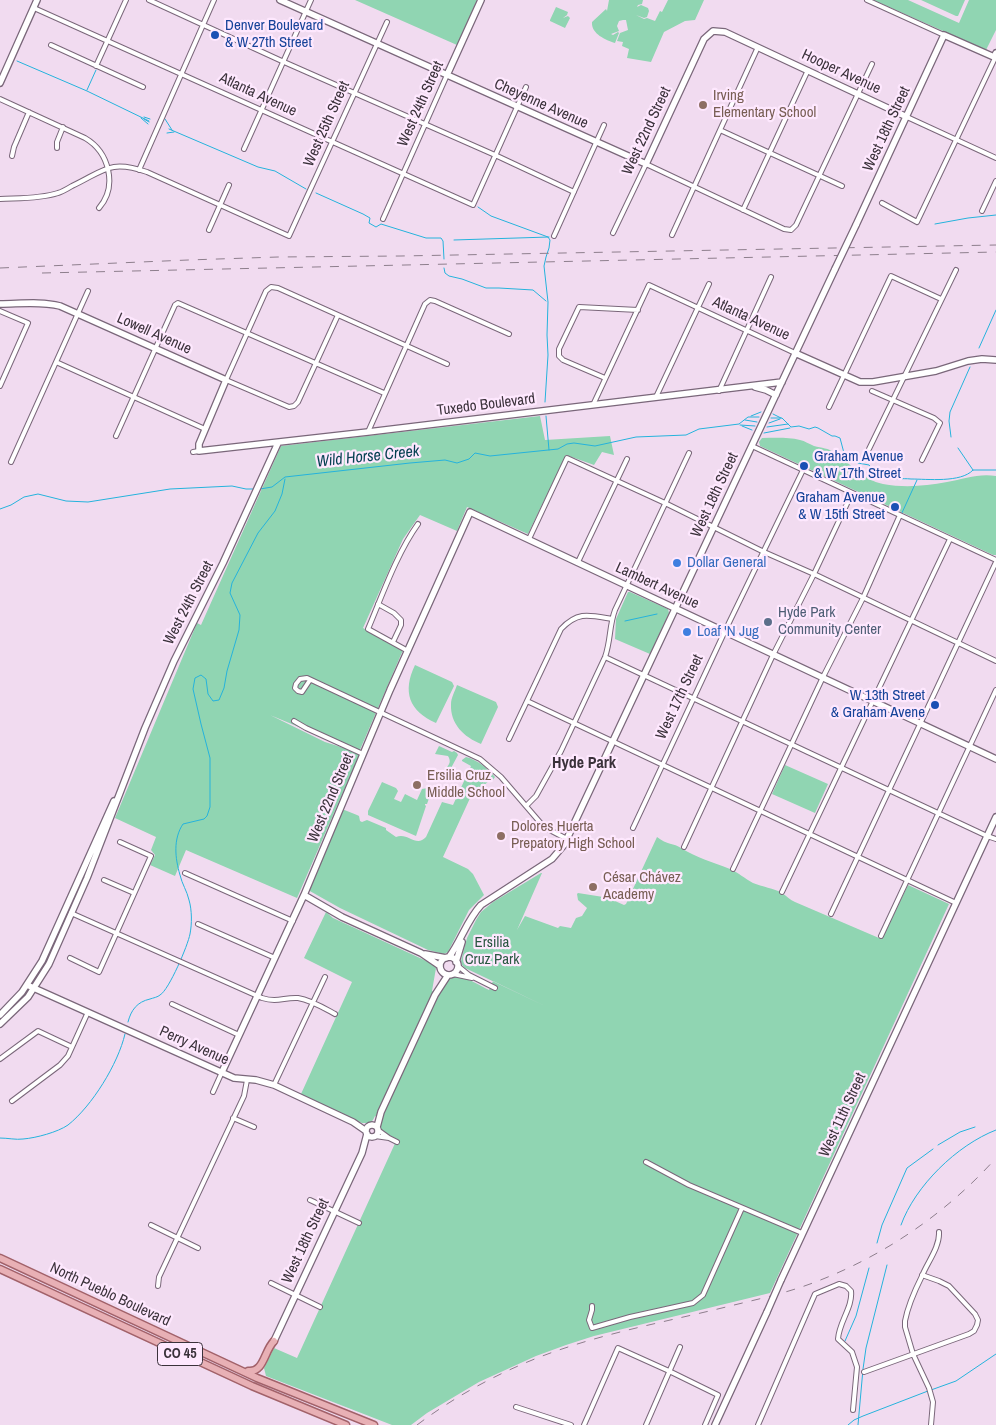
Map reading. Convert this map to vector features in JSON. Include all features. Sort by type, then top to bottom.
[{"type":"main road","name":"North Pueblo Boulevard","points":[[0,1258],[234,1367],[374,1425]]},
{"type":"main road","name":"North Pueblo Boulevard","points":[[0,1269],[244,1383],[346,1425]]},
{"type":"main road","points":[[234,1367],[256,1371],[274,1341]]},
{"type":"main road","points":[[274,1341],[262,1373],[267,1380],[279,1387]]},
{"type":"street","points":[[1,80],[36,0]]},
{"type":"street","points":[[96,66],[126,0]]},
{"type":"street","points":[[149,0],[574,192]]},
{"type":"street","points":[[139,170],[214,0]]},
{"type":"street","name":"Cheyenne Avenue","points":[[280,0],[646,164],[784,229],[791,230],[796,225],[819,176]]},
{"type":"street","points":[[244,150],[311,0]]},
{"type":"street","name":"West 24th Street","points":[[383,219],[481,0]]},
{"type":"street","points":[[867,0],[995,56],[917,222],[882,203]]},
{"type":"street","name":"Atlanta Avenue","points":[[34,8],[473,204],[495,155]]},
{"type":"street","name":"West 25th Street","points":[[220,206],[289,236],[387,22]]},
{"type":"street","name":"Hooper Avenue","points":[[704,39],[713,31],[725,32],[996,158]]},
{"type":"street","name":"West 18th Street","points":[[448,957],[481,906],[552,859],[568,839],[944,35]]},
{"type":"street","name":"West 22nd Street","points":[[613,233],[704,39]]},
{"type":"street","points":[[51,45],[143,87]]},
{"type":"street","points":[[672,235],[758,47]]},
{"type":"street","points":[[819,176],[872,64]]},
{"type":"street","points":[[744,210],[808,70]]},
{"type":"street","points":[[495,155],[526,87]]},
{"type":"street","points":[[0,99],[91,141],[103,155],[108,168],[107,192],[103,204],[99,208]]},
{"type":"street","points":[[12,156],[14,147],[30,112]]},
{"type":"street","points":[[554,236],[604,125]]},
{"type":"street","points":[[57,148],[57,142],[63,127]]},
{"type":"street","points":[[720,130],[842,186]]},
{"type":"street","points":[[0,199],[58,193],[98,172],[116,166],[139,170],[220,206]]},
{"type":"street","points":[[982,211],[996,181]]},
{"type":"street","points":[[209,230],[229,185]]},
{"type":"street","points":[[869,449],[956,270]]},
{"type":"street","points":[[829,407],[891,276],[941,299]]},
{"type":"street","points":[[719,390],[771,277]]},
{"type":"street","points":[[656,397],[709,284]]},
{"type":"street","name":"Atlanta Avenue","points":[[638,310],[649,285],[843,375]]},
{"type":"street","points":[[56,362],[206,429],[247,333],[266,292],[271,287],[278,288],[447,364]]},
{"type":"street","points":[[11,462],[88,290]]},
{"type":"street","points":[[368,432],[425,304],[430,300],[509,334]]},
{"type":"street","points":[[116,436],[175,305],[178,303],[384,393]]},
{"type":"street","name":"Lowell Avenue","points":[[0,304],[54,305],[289,407],[294,406],[298,402],[316,363]]},
{"type":"street","points":[[593,405],[638,310],[579,307],[559,349],[559,356],[563,360],[605,378]]},
{"type":"street","points":[[0,311],[28,323],[0,386]]},
{"type":"street","points":[[316,363],[338,315]]},
{"type":"street","points":[[843,375],[860,382],[873,382],[936,371],[968,361],[996,360]]},
{"type":"street","name":"Tuxedo Boulevard","points":[[206,429],[196,451],[278,443],[782,382]]},
{"type":"street","points":[[750,387],[763,389],[776,395]]},
{"type":"street","points":[[872,391],[940,422],[922,460]]},
{"type":"street","name":"West 24th Street","points":[[0,1024],[21,1004],[49,964],[87,878],[126,776],[174,661],[216,579],[278,443]]},
{"type":"street","points":[[752,446],[996,561],[831,914]]},
{"type":"street","points":[[526,806],[536,796],[561,751],[605,657],[610,641],[612,619],[689,453]]},
{"type":"street","points":[[529,539],[567,458],[996,661]]},
{"type":"street","points":[[578,562],[627,459]]},
{"type":"street","name":"West 17th Street","points":[[633,828],[803,470]]},
{"type":"street","points":[[684,847],[773,655],[814,574],[852,492]]},
{"type":"street","name":"West 22nd Street","points":[[213,1092],[293,921],[363,754],[470,512]]},
{"type":"street","name":"Lambert Avenue","points":[[470,512],[996,759]]},
{"type":"street","points":[[733,869],[863,598],[900,515]]},
{"type":"street","points":[[409,651],[368,629],[407,541],[418,524]]},
{"type":"street","points":[[782,892],[950,539]]},
{"type":"street","points":[[378,604],[400,617],[401,625],[393,642]]},
{"type":"street","points":[[509,739],[561,629],[576,617],[589,614],[612,619]]},
{"type":"street","points":[[605,657],[938,814],[996,839]]},
{"type":"street","points":[[310,680],[302,692],[295,688],[300,679],[307,678],[480,759],[501,777],[544,827],[568,839]]},
{"type":"street","points":[[881,936],[996,690]]},
{"type":"street","points":[[527,702],[956,903]]},
{"type":"street","points":[[294,721],[363,754]]},
{"type":"street","name":"West 24th Street","points":[[0,1015],[27,985],[42,961],[104,819],[126,776]]},
{"type":"street","name":"West 11th Street","points":[[715,1425],[802,1233],[996,817]]},
{"type":"street","points":[[70,958],[99,972],[151,856],[120,842]]},
{"type":"street","points":[[185,872],[293,921]]},
{"type":"street","points":[[104,880],[134,893]]},
{"type":"street","points":[[304,895],[342,916],[421,953],[440,968],[444,974],[479,980]]},
{"type":"street","points":[[65,910],[258,996],[274,1001],[296,998],[335,1014]]},
{"type":"street","points":[[198,924],[275,958]]},
{"type":"street","name":"West 18th Street","points":[[457,964],[466,931]]},
{"type":"street","points":[[421,953],[448,957],[462,970],[495,988]]},
{"type":"street","points":[[440,968],[442,961],[448,957]]},
{"type":"street","points":[[450,975],[456,971],[457,964]]},
{"type":"street","name":"West 18th Street","points":[[435,995],[440,968]]},
{"type":"street","name":"West 18th Street","points":[[274,1341],[435,995],[450,975]]},
{"type":"street","points":[[274,1085],[325,977]]},
{"type":"street","name":"Perry Avenue","points":[[27,985],[234,1078],[256,1080],[274,1085],[397,1142]]},
{"type":"street","points":[[172,1004],[239,1035]]},
{"type":"street","points":[[12,1101],[60,1066],[68,1056],[88,1012]]},
{"type":"street","points":[[0,1059],[38,1031],[72,1046]]},
{"type":"street","points":[[158,1286],[158,1277],[244,1096],[247,1080]]},
{"type":"street","points":[[234,1118],[254,1128]]},
{"type":"street","points":[[646,1162],[689,1185],[802,1233]]},
{"type":"street","points":[[310,1200],[359,1223]]},
{"type":"street","points":[[592,1306],[588,1320],[592,1328],[630,1317],[693,1303],[703,1295],[742,1208]]},
{"type":"street","points":[[151,1225],[198,1248]]},
{"type":"street","points":[[932,1425],[933,1402],[913,1354],[905,1327],[905,1320],[922,1275],[938,1244],[939,1232]]},
{"type":"street","points":[[864,1372],[969,1334],[978,1326],[975,1314],[949,1286],[922,1275]]},
{"type":"street","points":[[272,1283],[320,1307]]},
{"type":"street","points":[[758,1425],[814,1294],[839,1284],[846,1286],[851,1291],[852,1297],[838,1331],[838,1339],[852,1352],[857,1367],[853,1410]]},
{"type":"street","points":[[584,1425],[618,1348],[718,1395],[705,1425]]},
{"type":"street","points":[[646,1425],[680,1348]]},
{"type":"street","points":[[516,1407],[571,1425]]},
{"type":"street","points":[[713,1408],[721,1412]]},
{"type":"green space","points":[[355,0],[477,0],[457,45]]},
{"type":"green space","points":[[609,0],[643,0],[642,4],[637,7],[641,5],[648,8],[647,17],[644,18],[636,15],[644,19],[647,18],[655,21],[668,0],[704,0],[695,20],[685,21],[664,32],[651,62],[627,58],[629,49],[622,46],[623,42],[617,41],[620,33],[628,30],[626,20],[619,21],[617,26],[619,31],[611,34],[619,33],[615,43],[596,33],[592,22],[606,9],[607,11]]},
{"type":"green space","points":[[873,0],[908,0],[959,23],[969,0],[996,0],[996,30],[986,50]]},
{"type":"green space","points":[[921,0],[965,0],[958,16],[956,16]]},
{"type":"green space","points":[[556,7],[568,12],[563,18],[568,16],[570,18],[565,28],[550,21]]},
{"type":"green space","points":[[540,416],[545,440],[610,436],[614,455],[602,452],[594,465],[566,455],[528,534],[467,507],[457,531],[420,515],[403,539],[363,628],[403,650],[359,752],[270,715],[325,742],[360,753],[297,898],[186,850],[175,876],[150,865],[155,855],[151,850],[156,837],[115,818],[197,623],[201,625],[281,446]]},
{"type":"green space","points":[[762,438],[795,439],[827,449],[869,479],[883,484],[899,486],[923,485],[978,476],[996,476],[996,555],[760,446],[759,442]]},
{"type":"green space","points":[[628,592],[668,609],[669,613],[650,654],[615,639],[616,619]]},
{"type":"green space","points":[[415,665],[452,682],[454,686],[436,723],[420,713],[410,700],[409,684]]},
{"type":"green space","points":[[457,685],[496,702],[498,707],[481,744],[464,734],[453,718],[451,702]]},
{"type":"green space","points":[[439,746],[452,752],[454,751],[458,755],[450,770],[446,768],[450,762],[448,756],[435,754]]},
{"type":"green space","points":[[466,757],[482,765],[495,777],[471,796],[443,857],[468,869],[473,874],[484,895],[469,910],[448,952],[444,954],[428,950],[340,908],[308,890],[342,809],[359,816],[362,822],[367,820],[386,828],[396,837],[404,836],[415,841],[422,840],[426,837],[442,802],[453,805],[471,766],[462,761]]},
{"type":"green space","points":[[785,765],[828,784],[815,813],[772,794]]},
{"type":"green space","points":[[382,782],[396,788],[398,791],[394,799],[401,802],[405,794],[417,800],[422,789],[433,787],[427,804],[425,804],[426,806],[416,836],[368,815],[368,811]]},
{"type":"green space","name":"Ersilia Cruz Park","points":[[657,837],[699,857],[733,870],[753,883],[779,891],[795,902],[879,938],[883,936],[908,885],[949,904],[770,1293],[594,1336],[536,1356],[479,1382],[427,1413],[411,1425],[392,1425],[266,1376],[264,1368],[274,1348],[297,1358],[397,1139],[379,1129],[382,1118],[375,1116],[370,1123],[362,1123],[301,1094],[352,982],[304,958],[326,912],[333,918],[433,964],[436,968],[432,991],[439,994],[448,977],[464,978],[489,990],[493,981],[465,968],[461,961],[467,938],[481,912],[493,902],[542,873],[517,930],[525,916],[558,928],[560,926],[571,928],[576,918],[582,916],[587,908],[578,900],[578,893],[616,899],[615,901],[626,904]]},
{"type":"waterway","points":[[17,61],[87,91],[149,121]]},
{"type":"waterway","points":[[87,90],[96,70]]},
{"type":"waterway","points":[[144,117],[150,119]]},
{"type":"waterway","points":[[141,118],[148,124]]},
{"type":"waterway","points":[[144,119],[149,122]]},
{"type":"waterway","points":[[165,119],[172,130]]},
{"type":"waterway","points":[[169,129],[258,167],[275,171],[306,189]]},
{"type":"waterway","points":[[167,133],[174,132]]},
{"type":"waterway","points":[[316,193],[363,214],[370,218],[369,223],[376,227],[381,224],[426,238],[441,238],[443,241],[444,259]]},
{"type":"waterway","points":[[478,207],[491,216],[548,237],[550,240],[544,266],[548,302],[548,355],[545,402]]},
{"type":"waterway","points":[[935,224],[996,215]]},
{"type":"waterway","points":[[454,240],[549,237]]},
{"type":"waterway","points":[[444,268],[445,273],[449,276],[486,288],[533,290],[546,301]]},
{"type":"waterway","points":[[979,348],[996,310]]},
{"type":"waterway","points":[[951,437],[950,412],[970,367]]},
{"type":"waterway","name":"Wild Horse Creek","points":[[751,416],[761,412]]},
{"type":"waterway","name":"Wild Horse Creek","points":[[773,414],[781,418]]},
{"type":"waterway","points":[[546,416],[549,450]]},
{"type":"waterway","name":"Wild Horse Creek","points":[[260,489],[272,487],[285,477],[445,460],[457,463],[469,459],[475,453],[490,456],[558,449],[567,444],[574,443],[595,446],[636,437],[686,435],[699,429],[739,424],[748,417],[759,417]]},
{"type":"waterway","name":"Wild Horse Creek","points":[[771,418],[782,418],[791,427],[799,426],[809,429],[815,427],[840,438],[844,453],[858,463],[869,465],[878,474],[887,478],[952,479],[968,474],[973,470],[996,470]]},
{"type":"waterway","name":"Wild Horse Creek","points":[[769,423],[780,419]]},
{"type":"waterway","name":"Wild Horse Creek","points":[[745,420],[757,422]]},
{"type":"waterway","name":"Wild Horse Creek","points":[[767,427],[788,424]]},
{"type":"waterway","name":"Wild Horse Creek","points":[[740,425],[755,426]]},
{"type":"waterway","name":"Wild Horse Creek","points":[[742,426],[752,430]]},
{"type":"waterway","name":"Wild Horse Creek","points":[[764,433],[790,428]]},
{"type":"waterway","points":[[958,448],[973,470]]},
{"type":"waterway","points":[[128,1022],[138,1004],[158,996],[164,991],[178,967],[189,940],[191,908],[178,869],[176,842],[183,824],[204,819],[210,807],[210,758],[193,689],[195,678],[201,675],[206,679],[208,694],[213,701],[219,700],[224,688],[239,630],[240,615],[230,593],[232,583],[258,533],[275,511],[282,494],[285,479]]},
{"type":"waterway","points":[[901,515],[917,480]]},
{"type":"waterway","name":"Wild Horse Creek","points":[[0,509],[24,497],[38,494],[66,501],[88,502],[170,489],[232,486],[254,489]]},
{"type":"waterway","points":[[625,621],[657,614]]},
{"type":"waterway","points":[[0,1138],[20,1139],[34,1137],[53,1132],[68,1125],[86,1107],[103,1084],[117,1058],[125,1034]]},
{"type":"waterway","points":[[938,1145],[960,1132],[975,1127]]},
{"type":"waterway","points":[[901,1225],[916,1196],[939,1168],[952,1156],[981,1137],[996,1130]]},
{"type":"waterway","points":[[877,1243],[882,1225],[907,1168],[933,1149]]},
{"type":"waterway","points":[[858,1425],[866,1348],[887,1265]]},
{"type":"waterway","points":[[845,1341],[856,1316],[869,1268]]},
{"type":"waterway","points":[[931,1390],[956,1381],[996,1354]]},
{"type":"waterway","points":[[848,1425],[863,1416],[928,1391]]},
{"type":"railway","points":[[0,268],[278,257],[996,245]]},
{"type":"railway","points":[[42,273],[996,252]]},
{"type":"railway","points":[[417,1425],[471,1390],[509,1370],[548,1354],[607,1335],[779,1294],[836,1273],[887,1247],[934,1216],[956,1198],[996,1158]]},
{"type":"place","name":"Denver Boulevard & W 27th Street","points":[[215,35]]},
{"type":"place","name":"Irving Elementary School","points":[[703,105]]},
{"type":"place","name":"Graham Avenue & W 17th Street","points":[[804,466]]},
{"type":"place","name":"Graham Avenue & W 15th Street","points":[[895,507]]},
{"type":"place","name":"Dollar General","points":[[677,563]]},
{"type":"place","name":"Hyde Park Community Center","points":[[768,622]]},
{"type":"place","name":"Loaf 'N Jug","points":[[687,632]]},
{"type":"place","name":"W 13th Street & Graham Avene","points":[[935,705]]},
{"type":"place","name":"Ersilia Cruz Middle School","points":[[417,785]]},
{"type":"place","name":"Dolores Huerta Prepatory High School","points":[[501,836]]},
{"type":"place","name":"César Chávez Academy","points":[[593,887]]},
{"type":"district","name":"Hyde Park","points":[[584,764]]}]
